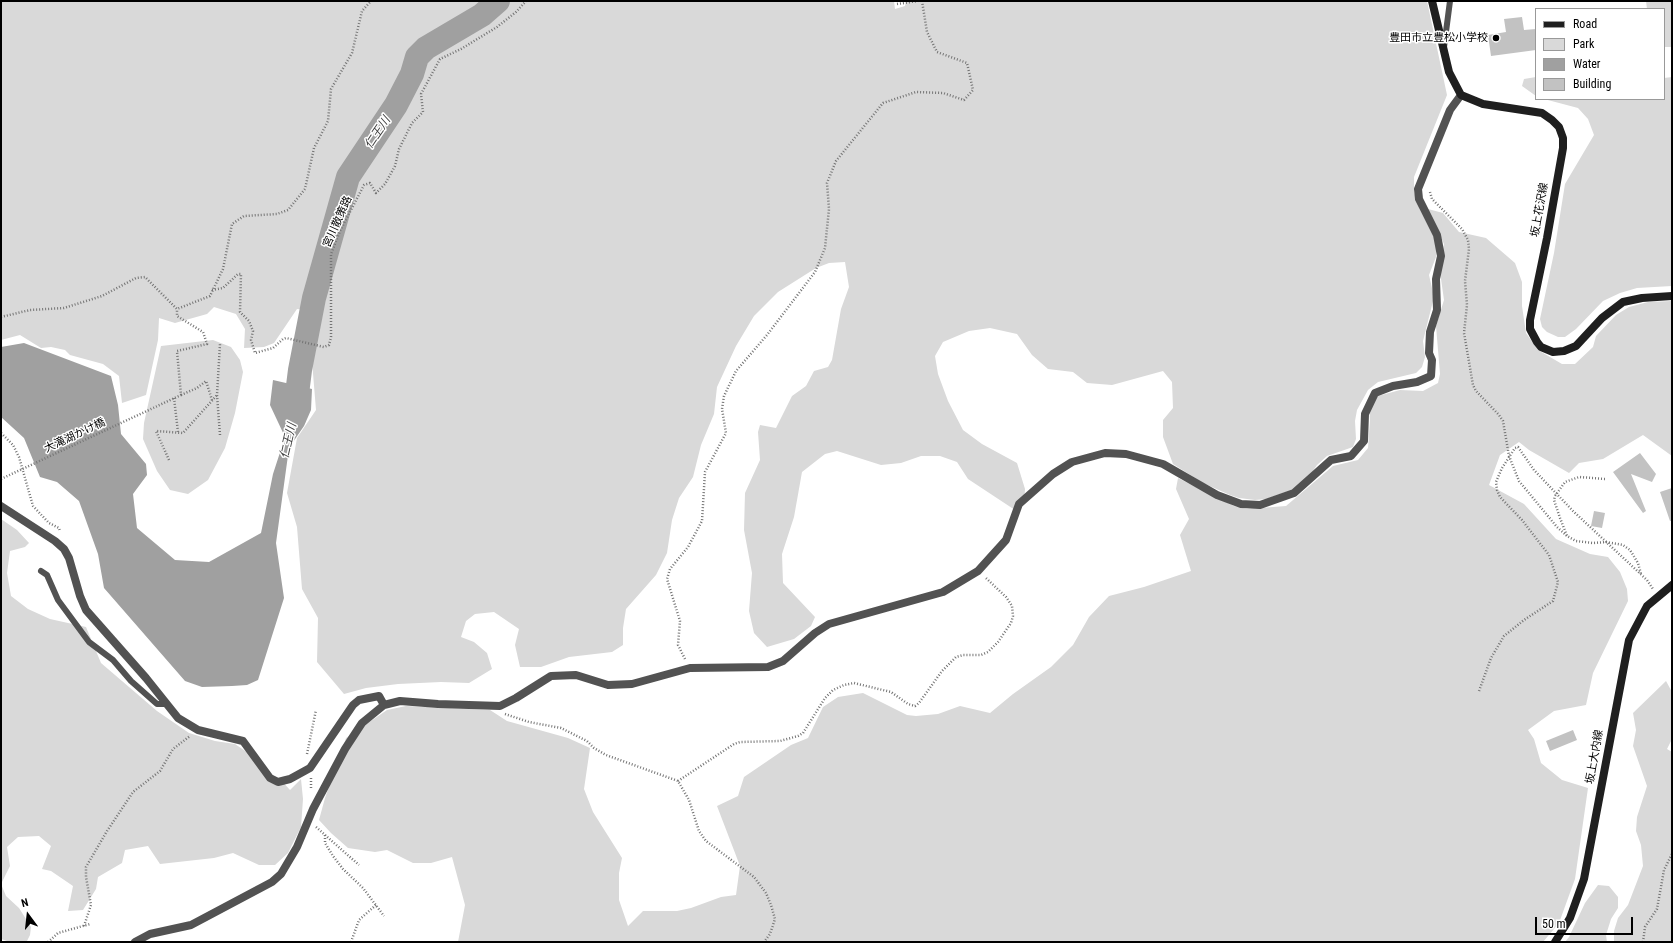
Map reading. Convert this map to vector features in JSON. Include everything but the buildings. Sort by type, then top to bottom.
[{"type":"main road","points":[[1432,1],[1449,72],[1461,95]]},
{"type":"main road","name":"坂上花沢線","points":[[1461,95],[1483,104],[1542,113],[1559,127],[1563,138],[1563,148],[1547,238],[1530,320],[1533,336],[1541,347],[1553,352],[1564,351],[1576,346],[1602,318],[1623,302],[1642,298],[1672,296]]},
{"type":"main road","name":"坂上大内線","points":[[1555,942],[1570,918],[1584,878],[1629,640],[1647,606],[1672,585]]},
{"type":"street","points":[[135,942],[150,934],[191,925],[272,882],[281,874],[297,847],[307,822],[331,774],[362,723],[384,705],[400,701],[500,706],[516,698],[551,676],[576,675],[608,685],[632,684],[690,668],[768,667],[783,661],[815,633],[829,624],[943,592],[978,571],[1006,540],[1019,504],[1053,474],[1072,462],[1105,453],[1126,454],[1163,464],[1217,494],[1241,504],[1260,504],[1294,493],[1331,460],[1351,456],[1364,441],[1365,414],[1375,393],[1392,386],[1417,382],[1431,376],[1432,360],[1429,353],[1430,332],[1437,310],[1436,279],[1441,256],[1437,235],[1419,199],[1418,189],[1421,177],[1450,110],[1461,95]]},
{"type":"street","points":[[1,506],[55,541],[64,549],[69,558],[80,596],[86,610],[146,678],[178,718],[198,730],[243,741],[270,778],[278,782],[290,780],[310,768],[320,756],[353,705],[368,697],[379,696],[384,705]]},
{"type":"lane","points":[[1444,51],[1450,1]]},
{"type":"lane","points":[[41,571],[47,575],[58,600],[89,642],[113,660],[131,681],[157,704],[166,704]]},
{"type":"path","points":[[177,308],[210,296],[223,269],[232,224],[244,216],[277,214],[288,210],[305,189],[314,148],[328,121],[331,89],[352,53],[362,11],[370,1]]},
{"type":"path","name":"宮川散策路","points":[[212,290],[223,288],[238,274],[241,274],[240,312],[249,322],[253,331],[252,340],[255,353],[273,348],[286,338],[324,348],[329,345],[331,337],[332,254],[340,231],[364,185],[370,183],[376,193],[386,184],[395,166],[399,149],[412,124],[423,112],[421,94],[440,59],[497,27],[516,12],[526,1]]},
{"type":"path","points":[[897,1],[897,4],[918,1]]},
{"type":"path","points":[[690,668],[678,646],[680,622],[667,579],[670,569],[688,547],[702,521],[705,472],[726,433],[722,409],[724,396],[736,371],[768,335],[815,272],[825,248],[829,209],[827,183],[836,161],[883,103],[916,92],[943,93],[964,100],[973,90],[967,63],[937,52],[926,32],[922,1]]},
{"type":"path","points":[[1421,177],[1432,199],[1462,229],[1468,240],[1469,249],[1465,281],[1467,305],[1464,332],[1467,357],[1473,385],[1476,391],[1499,415],[1502,422],[1509,456],[1519,481],[1557,527],[1567,536],[1576,541],[1593,543],[1606,542],[1623,545],[1630,550],[1638,563],[1642,575]]},
{"type":"path","points":[[1,317],[30,310],[64,308],[102,296],[136,278],[145,277],[177,308]]},
{"type":"path","points":[[177,308],[176,316],[203,332],[207,344],[177,351],[181,395]]},
{"type":"path","points":[[220,344],[217,395],[220,435]]},
{"type":"path","name":"大滝湖かけ橋","points":[[1,479],[197,388],[206,381],[212,400]]},
{"type":"path","points":[[169,460],[156,431],[182,433],[217,395]]},
{"type":"path","points":[[174,398],[178,432]]},
{"type":"path","points":[[1,433],[13,445],[19,457],[34,506],[49,522],[59,528],[61,534]]},
{"type":"path","points":[[1479,691],[1491,658],[1504,636],[1524,620],[1553,601],[1558,582],[1549,555],[1522,520],[1500,497],[1497,490],[1496,482],[1509,456],[1515,448],[1518,447],[1534,470],[1556,493],[1642,575],[1658,596]]},
{"type":"path","points":[[1567,536],[1554,500],[1556,493],[1565,482],[1571,479],[1579,477],[1605,479]]},
{"type":"path","points":[[678,781],[734,744],[740,742],[780,741],[798,736],[803,733],[825,698],[833,690],[844,685],[854,684],[891,692],[908,704],[915,706],[919,703],[942,671],[956,657],[963,655],[981,655],[988,652],[998,642],[1010,623],[1013,616],[1012,606],[1006,597],[978,571]]},
{"type":"path","points":[[493,705],[497,711],[506,715],[529,722],[561,728],[587,740],[594,748],[606,755],[678,781],[689,800],[700,831],[706,840],[754,877],[766,893],[772,905],[775,919],[770,934],[764,942]]},
{"type":"path","points":[[305,771],[304,767],[316,710]]},
{"type":"path","points":[[84,926],[91,905],[86,877],[86,867],[107,831],[133,792],[160,771],[173,749],[198,730]]},
{"type":"path","points":[[307,822],[318,828],[360,865]]},
{"type":"path","points":[[325,835],[325,843],[333,856],[343,869],[363,888],[384,916]]},
{"type":"path","points":[[1643,942],[1646,927],[1657,909],[1664,870],[1672,854]]},
{"type":"path","points":[[351,942],[359,920],[376,905]]},
{"type":"path","points":[[48,942],[58,933],[90,924]]},
{"type":"green space","points":[[1,1],[894,1],[895,9],[905,6],[906,1],[1427,1],[1447,95],[1414,177],[1414,192],[1420,210],[1437,242],[1436,257],[1429,275],[1434,297],[1423,341],[1425,357],[1422,367],[1416,373],[1378,382],[1368,390],[1357,410],[1355,421],[1356,439],[1353,447],[1327,456],[1317,465],[1308,478],[1294,489],[1266,499],[1255,500],[1230,495],[1203,483],[1173,464],[1163,437],[1163,420],[1173,408],[1172,382],[1163,371],[1112,385],[1087,383],[1073,372],[1048,369],[1032,355],[1017,334],[990,328],[969,331],[943,342],[935,356],[938,374],[948,401],[963,430],[982,444],[1017,463],[1025,489],[1024,504],[1018,512],[968,479],[957,462],[940,456],[921,456],[901,463],[881,465],[837,451],[825,454],[802,472],[794,517],[782,554],[783,583],[815,617],[811,626],[794,639],[767,647],[754,633],[749,611],[752,573],[744,530],[745,493],[760,460],[758,432],[760,425],[776,428],[792,396],[806,386],[814,371],[828,367],[832,360],[841,309],[849,287],[845,262],[829,263],[816,268],[778,292],[754,316],[736,346],[717,387],[714,414],[701,445],[693,477],[679,498],[672,520],[667,553],[656,575],[626,609],[623,628],[623,645],[612,652],[569,657],[541,667],[520,667],[515,645],[519,629],[494,612],[475,614],[466,621],[461,637],[474,642],[487,653],[492,669],[469,683],[441,682],[398,684],[366,688],[344,694],[317,662],[318,618],[302,589],[297,527],[287,493],[297,438],[316,410],[312,361],[319,328],[319,311],[297,309],[274,343],[264,347],[244,348],[245,329],[236,314],[214,307],[207,314],[175,323],[159,318],[158,340],[146,395],[122,403],[119,376],[103,364],[70,355],[65,350],[51,347],[41,348],[20,335],[1,340]]},
{"type":"green space","points":[[1646,1],[1672,1],[1672,47],[1665,47],[1665,8],[1647,8]]},
{"type":"green space","points":[[1535,77],[1535,95],[1522,86],[1524,79]]},
{"type":"green space","points":[[1672,77],[1672,286],[1637,288],[1620,293],[1603,301],[1576,329],[1565,337],[1558,337],[1547,332],[1542,327],[1540,319],[1554,253],[1565,184],[1594,135],[1588,119],[1578,108],[1548,100],[1665,100],[1665,78]]},
{"type":"green space","points":[[1428,209],[1443,213],[1459,232],[1486,238],[1515,263],[1522,282],[1522,306],[1526,333],[1538,350],[1562,364],[1575,364],[1593,347],[1596,336],[1616,315],[1629,307],[1648,302],[1672,301],[1672,456],[1643,435],[1603,459],[1579,463],[1569,473],[1529,450],[1519,442],[1500,455],[1489,485],[1524,504],[1556,539],[1590,554],[1608,557],[1620,572],[1627,589],[1628,601],[1593,673],[1586,705],[1554,711],[1528,730],[1534,739],[1541,763],[1562,780],[1588,788],[1575,879],[1559,923],[1543,942],[458,942],[465,905],[452,857],[431,863],[413,863],[387,850],[375,852],[348,848],[319,820],[346,738],[387,710],[406,706],[490,710],[507,721],[568,738],[590,748],[584,789],[593,812],[622,858],[619,873],[619,900],[628,926],[643,911],[677,911],[691,908],[721,897],[736,895],[740,866],[717,806],[738,796],[744,777],[791,745],[808,738],[823,707],[838,697],[863,693],[907,715],[916,716],[938,714],[960,706],[990,713],[1013,694],[1051,667],[1073,645],[1089,617],[1109,596],[1144,587],[1191,571],[1180,535],[1189,519],[1176,489],[1178,478],[1234,506],[1247,509],[1286,506],[1333,466],[1358,460],[1368,448],[1370,420],[1369,403],[1378,396],[1400,390],[1423,391],[1438,383],[1440,374],[1436,326],[1444,300],[1440,272],[1444,244]]},
{"type":"green space","points":[[213,340],[231,347],[240,360],[243,372],[235,413],[225,448],[208,480],[188,494],[170,490],[157,471],[143,439],[144,423],[161,346]]},
{"type":"green space","points":[[1,519],[17,530],[29,543],[25,547],[10,551],[7,573],[11,596],[28,609],[50,619],[86,627],[101,663],[157,711],[189,733],[215,741],[235,744],[254,757],[265,771],[280,779],[290,790],[301,779],[303,799],[301,827],[288,853],[275,865],[259,865],[233,853],[214,858],[160,864],[148,846],[125,850],[122,863],[98,877],[96,889],[83,910],[68,911],[73,886],[51,871],[42,869],[51,846],[39,836],[18,837],[7,847],[10,866],[1,884]]},
{"type":"green space","points":[[1666,681],[1672,692],[1672,739],[1667,749],[1672,752],[1672,942],[1614,942],[1614,931],[1618,918],[1628,905],[1643,866],[1641,845],[1636,831],[1637,817],[1647,786],[1633,746],[1636,730],[1633,713]]},
{"type":"green space","points":[[1,884],[6,896],[19,908],[31,927],[30,935],[27,941],[10,942],[1,939]]},
{"type":"green space","points":[[1598,885],[1609,886],[1618,897],[1618,908],[1611,919],[1606,935],[1607,942],[1565,942],[1569,937],[1585,903]]},
{"type":"water","points":[[24,343],[111,376],[118,405],[121,434],[146,464],[147,475],[133,494],[137,528],[175,560],[209,562],[261,533],[273,474],[285,437],[270,405],[273,380],[312,389],[311,410],[304,426],[289,448],[276,543],[284,598],[258,680],[247,685],[202,687],[185,681],[104,588],[98,554],[79,501],[57,482],[40,477],[24,438],[1,417],[1,347]]},
{"type":"waterway","name":"仁王川","points":[[294,418],[300,370],[314,298],[348,177],[396,105],[412,74],[417,57],[426,48],[482,15],[498,1]]},
{"type":"place","name":"豊田市立豊松小学校","points":[[1496,38]]}]
